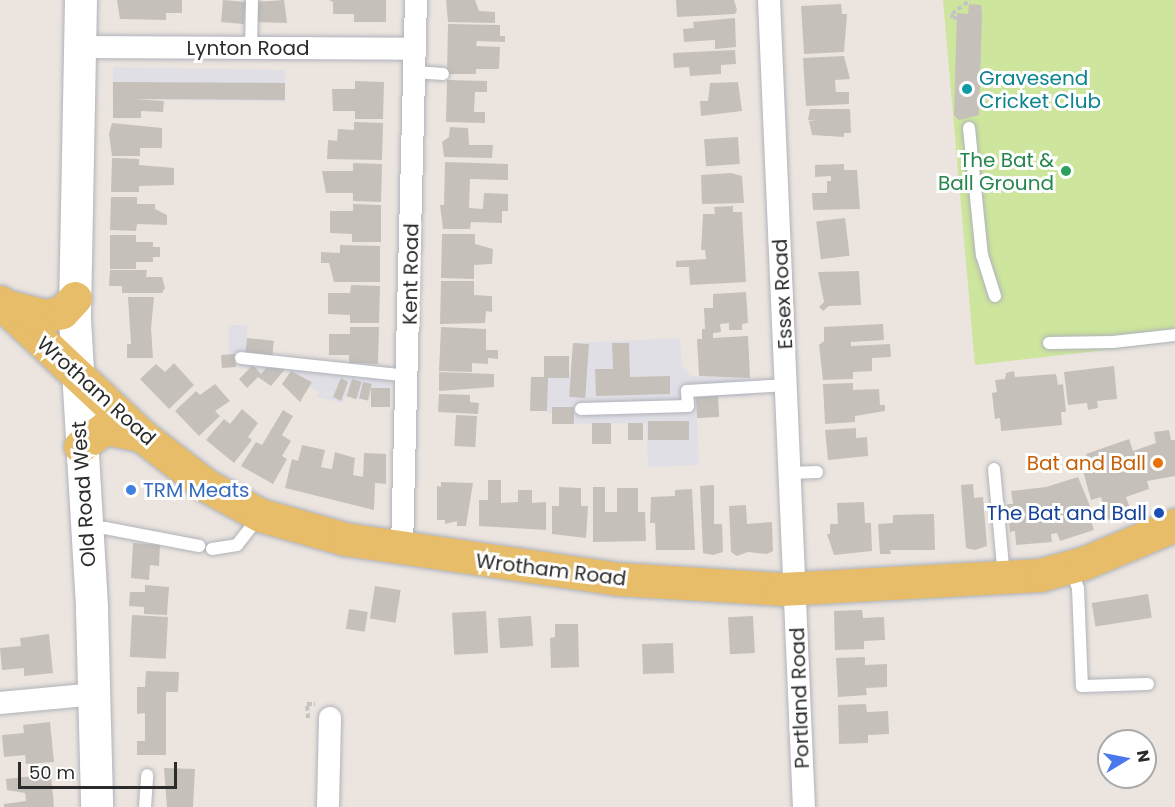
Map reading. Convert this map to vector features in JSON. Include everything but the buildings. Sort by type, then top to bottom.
[{"type":"main road","name":"Old Road West","points":[[81,0],[75,298],[80,446],[96,694],[97,807]]},
{"type":"main road","points":[[2,304],[45,316],[62,312],[75,298]]},
{"type":"main road","name":"Wrotham Road","points":[[2,304],[141,435],[207,486],[260,515],[306,530],[402,548],[661,584],[795,589],[1005,578],[1071,568],[1175,525]]},
{"type":"main road","points":[[80,446],[105,428],[141,435]]},
{"type":"street","name":"Kent Road","points":[[402,548],[409,376],[416,0]]},
{"type":"street","name":"Essex Road","points":[[770,0],[795,589]]},
{"type":"street","name":"Lynton Road","points":[[80,47],[415,49]]},
{"type":"street","name":"Portland Road","points":[[795,589],[804,807]]},
{"type":"street","points":[[0,703],[96,694]]},
{"type":"street","points":[[328,807],[330,718]]},
{"type":"lane","points":[[251,49],[252,0]]},
{"type":"lane","points":[[415,72],[442,74]]},
{"type":"lane","points":[[969,128],[982,255],[995,296]]},
{"type":"lane","points":[[1049,343],[1113,342],[1175,335]]},
{"type":"lane","points":[[241,358],[409,376]]},
{"type":"lane","points":[[581,409],[688,406],[687,391],[787,385]]},
{"type":"lane","points":[[994,469],[1005,578]]},
{"type":"lane","points":[[791,473],[817,472]]},
{"type":"lane","points":[[212,549],[237,545],[260,515]]},
{"type":"lane","points":[[87,530],[105,528],[199,546]]},
{"type":"lane","points":[[1071,568],[1078,588],[1082,686],[1148,684]]},
{"type":"lane","points":[[145,807],[147,775]]},
{"type":"path","points":[[957,18],[952,18],[952,14],[970,0]]},
{"type":"shaded area","points":[[113,67],[285,70],[284,102],[112,99]]},
{"type":"shaded area","points":[[229,325],[247,325],[246,354],[390,369],[390,388],[372,388],[369,401],[346,396],[343,403],[317,397],[319,392],[309,387],[312,382],[302,375],[300,378],[290,370],[267,367],[261,374],[254,366],[249,370],[236,363],[235,354],[229,355]]},
{"type":"shaded area","points":[[680,338],[682,366],[692,376],[750,378],[751,396],[696,397],[699,465],[648,467],[646,423],[552,424],[552,413],[547,413],[548,378],[569,378],[573,343]]},
{"type":"green space","name":"The Bat & Ball Ground","points":[[943,0],[1175,0],[1175,342],[975,365]]},
{"type":"place","name":"Gravesend Cricket Club","points":[[967,89]]},
{"type":"place","name":"The Bat & Ball Ground","points":[[1066,171]]},
{"type":"place","name":"Bat and Ball","points":[[1158,463]]},
{"type":"place","name":"TRM Meats","points":[[131,490]]},
{"type":"place","name":"The Bat and Ball","points":[[1159,513]]}]
